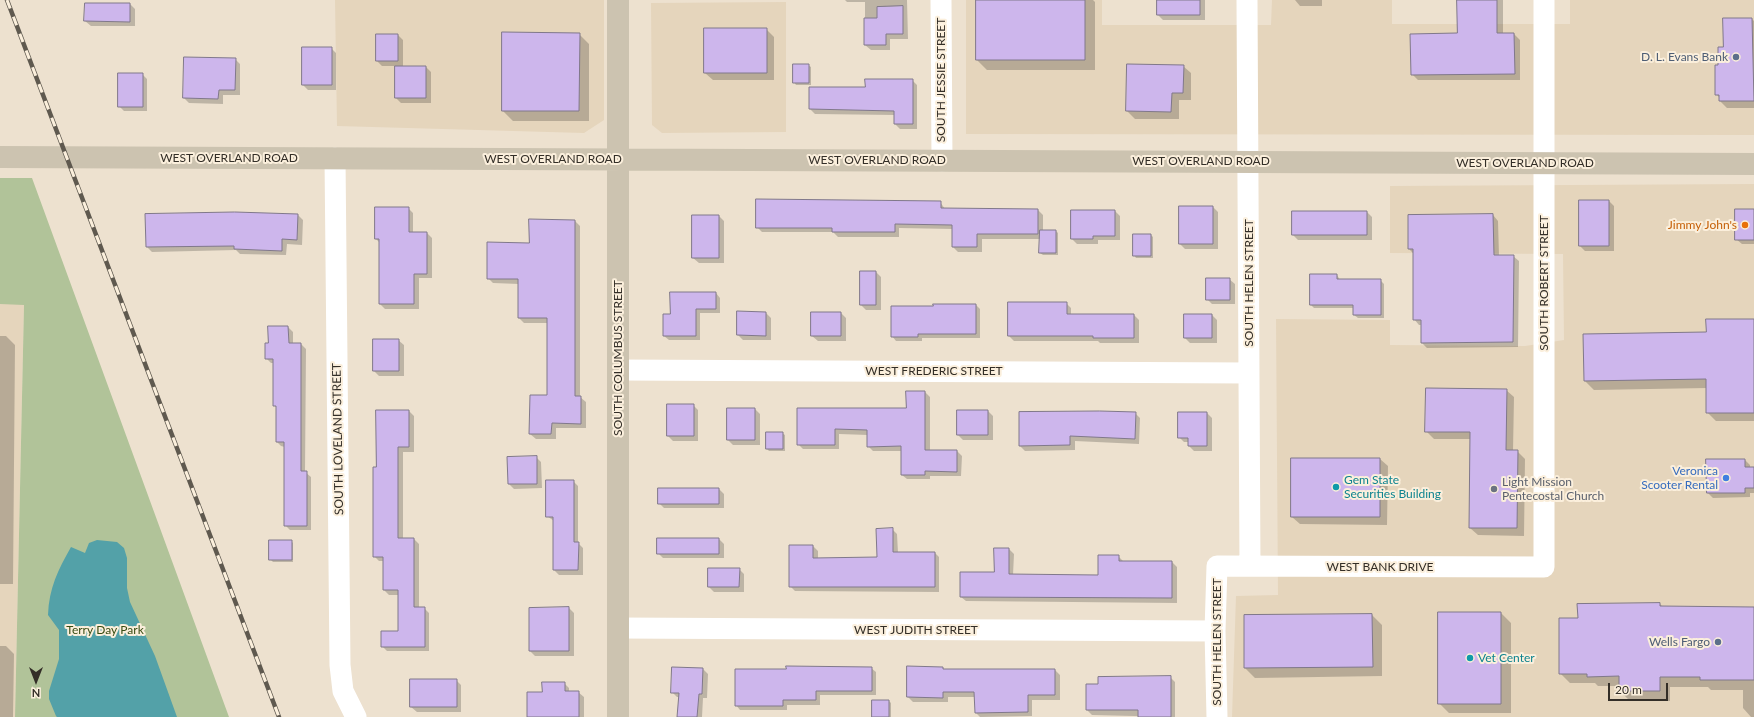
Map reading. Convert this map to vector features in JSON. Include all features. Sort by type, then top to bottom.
[{"type":"street","name":"SOUTH COLUMBUS STREET","points":[[618,0],[618,717]]},
{"type":"street","name":"SOUTH JESSIE STREET","points":[[941,0],[942,161]]},
{"type":"street","name":"SOUTH HELEN STREET","points":[[1247,0],[1250,566]]},
{"type":"street","name":"SOUTH ROBERT STREET","points":[[1544,0],[1544,567]]},
{"type":"street","name":"WEST OVERLAND ROAD","points":[[0,157],[1754,164]]},
{"type":"street","name":"SOUTH LOVELAND STREET","points":[[335,158],[340,665],[343,691],[356,717]]},
{"type":"street","name":"WEST FREDERIC STREET","points":[[618,370],[1249,373]]},
{"type":"street","name":"SOUTH HELEN STREET","points":[[1216,566],[1215,631],[1218,717]]},
{"type":"street","name":"WEST BANK DRIVE","points":[[1216,566],[1544,567]]},
{"type":"street","name":"WEST JUDITH STREET","points":[[618,628],[1215,631]]},
{"type":"shaded area","points":[[335,0],[604,0],[604,120],[584,133],[337,126]]},
{"type":"shaded area","points":[[966,0],[1102,0],[1102,25],[1271,25],[1272,0],[1392,0],[1392,24],[1570,24],[1570,0],[1754,0],[1754,135],[966,134]]},
{"type":"shaded area","points":[[786,2],[786,132],[662,133],[652,125],[651,3]]},
{"type":"shaded area","points":[[1754,184],[1754,717],[1232,717],[1236,596],[1278,595],[1276,319],[1390,320],[1390,345],[1525,346],[1564,340],[1563,254],[1390,253],[1390,186]]},
{"type":"shaded area","points":[[0,304],[24,304],[15,717],[0,717]]},
{"type":"green space","name":"Terry Day Park","points":[[0,178],[32,178],[229,717],[15,717],[24,305],[0,304]]},
{"type":"water","points":[[97,540],[117,542],[124,548],[127,558],[127,588],[130,602],[155,656],[177,717],[56,716],[49,699],[49,691],[59,659],[59,630],[48,615],[50,596],[58,572],[71,547],[85,553],[89,543]]},
{"type":"building","points":[[976,0],[1085,0],[1085,60],[976,60]]},
{"type":"building","points":[[1157,0],[1200,0],[1200,15],[1157,15]]},
{"type":"building","points":[[1457,0],[1497,0],[1497,33],[1514,33],[1515,74],[1411,75],[1410,34],[1457,33]]},
{"type":"building","points":[[85,3],[130,3],[130,22],[84,21]]},
{"type":"building","points":[[903,6],[903,34],[886,34],[886,45],[864,45],[864,18],[877,18],[877,7]]},
{"type":"building","name":"D. L. Evans Bank","points":[[1723,18],[1752,18],[1754,101],[1719,101],[1719,95],[1715,95],[1715,65],[1718,65],[1718,47],[1723,47]]},
{"type":"building","points":[[704,28],[767,28],[767,73],[704,73]]},
{"type":"building","points":[[502,32],[580,33],[579,111],[502,111]]},
{"type":"building","points":[[376,34],[398,34],[398,61],[376,61]]},
{"type":"building","points":[[302,47],[332,47],[332,85],[302,85]]},
{"type":"building","points":[[184,57],[236,58],[235,90],[219,90],[218,99],[183,98]]},
{"type":"building","points":[[793,64],[809,64],[809,83],[793,83]]},
{"type":"building","points":[[1127,64],[1184,65],[1183,93],[1172,93],[1171,112],[1126,111]]},
{"type":"building","points":[[395,66],[426,66],[426,98],[395,98]]},
{"type":"building","points":[[118,73],[143,73],[143,107],[118,107]]},
{"type":"building","points":[[865,79],[913,79],[913,124],[894,124],[894,111],[809,109],[809,87],[865,87]]},
{"type":"building","points":[[756,199],[941,201],[941,208],[1038,209],[1038,234],[977,234],[977,247],[952,247],[952,225],[895,224],[895,232],[832,232],[832,228],[756,228]]},
{"type":"building","points":[[1579,200],[1609,200],[1609,246],[1579,246]]},
{"type":"building","points":[[1179,206],[1213,206],[1213,244],[1179,244]]},
{"type":"building","points":[[375,207],[409,207],[409,232],[427,232],[427,274],[414,274],[414,304],[379,304],[379,239],[375,239]]},
{"type":"building","name":"Jimmy John's","points":[[1735,209],[1754,209],[1754,240],[1735,240]]},
{"type":"building","points":[[1071,210],[1115,210],[1115,236],[1093,236],[1093,239],[1071,239]]},
{"type":"building","points":[[1292,211],[1367,211],[1367,235],[1292,235]]},
{"type":"building","points":[[235,212],[298,214],[297,240],[282,239],[282,251],[234,249],[234,246],[146,247],[145,214]]},
{"type":"building","points":[[1493,214],[1494,255],[1514,255],[1513,342],[1421,343],[1421,320],[1413,320],[1413,249],[1408,249],[1408,215]]},
{"type":"building","points":[[692,215],[719,215],[719,258],[692,258]]},
{"type":"building","points":[[529,219],[575,220],[575,396],[581,396],[581,424],[552,423],[551,434],[529,434],[530,395],[547,395],[547,318],[518,318],[518,279],[487,279],[487,242],[529,243]]},
{"type":"building","points":[[1040,230],[1056,230],[1056,253],[1039,253]]},
{"type":"building","points":[[1133,234],[1151,234],[1151,256],[1133,256]]},
{"type":"building","points":[[860,271],[876,271],[876,305],[860,305]]},
{"type":"building","points":[[1310,274],[1337,274],[1337,279],[1381,279],[1381,315],[1353,315],[1353,305],[1310,305]]},
{"type":"building","points":[[1206,278],[1230,278],[1230,300],[1206,300]]},
{"type":"building","points":[[670,292],[716,292],[716,309],[696,309],[696,336],[663,336],[663,314],[670,314]]},
{"type":"building","points":[[1008,302],[1067,302],[1067,314],[1134,314],[1134,338],[1093,338],[1093,336],[1008,336]]},
{"type":"building","points":[[933,304],[976,304],[976,334],[918,334],[918,337],[891,337],[891,306],[933,306]]},
{"type":"building","points":[[737,311],[766,312],[766,336],[737,335]]},
{"type":"building","points":[[811,312],[841,312],[841,336],[811,336]]},
{"type":"building","points":[[1184,314],[1212,314],[1212,338],[1184,338]]},
{"type":"building","points":[[1706,319],[1754,319],[1754,413],[1706,413],[1706,379],[1584,381],[1583,334],[1706,332]]},
{"type":"building","points":[[268,326],[288,326],[289,343],[301,343],[301,471],[307,471],[307,526],[284,526],[284,442],[276,442],[276,406],[273,406],[273,359],[265,359],[265,343],[268,343]]},
{"type":"building","points":[[373,339],[399,339],[399,371],[373,371]]},
{"type":"building","points":[[1426,388],[1507,389],[1506,450],[1518,450],[1517,528],[1469,528],[1470,432],[1425,432]]},
{"type":"building","points":[[906,391],[925,391],[925,450],[957,450],[957,472],[925,471],[925,475],[901,475],[901,446],[867,447],[867,430],[835,429],[835,445],[797,445],[797,408],[906,408]]},
{"type":"building","points":[[667,404],[694,404],[694,436],[667,436]]},
{"type":"building","points":[[727,408],[755,408],[755,440],[727,440]]},
{"type":"building","points":[[376,410],[409,410],[409,447],[398,447],[398,538],[414,538],[414,607],[425,607],[425,647],[381,647],[381,631],[398,631],[398,590],[383,590],[383,557],[373,557],[373,467],[376,467]]},
{"type":"building","points":[[957,410],[988,410],[988,435],[957,435]]},
{"type":"building","points":[[1019,412],[1136,412],[1135,439],[1070,436],[1070,445],[1019,446]]},
{"type":"building","points":[[1178,412],[1207,412],[1207,446],[1188,446],[1188,438],[1178,438]]},
{"type":"building","points":[[766,432],[783,432],[783,449],[766,449]]},
{"type":"building","points":[[537,456],[537,484],[508,484],[507,457]]},
{"type":"building","name":"Gem State Securities Building","points":[[1291,458],[1380,458],[1380,517],[1291,517]]},
{"type":"building","name":"Veronica Scooter Rental","points":[[1706,459],[1745,459],[1745,467],[1754,467],[1754,488],[1745,488],[1745,493],[1707,493]]},
{"type":"building","points":[[546,480],[574,480],[574,542],[579,542],[578,570],[553,570],[553,517],[546,517]]},
{"type":"building","points":[[658,488],[719,488],[719,504],[658,504]]},
{"type":"building","points":[[893,528],[893,552],[935,552],[935,587],[789,587],[789,545],[813,545],[813,558],[877,557],[876,529]]},
{"type":"building","points":[[657,538],[719,538],[719,554],[657,554]]},
{"type":"building","points":[[269,540],[292,540],[292,560],[269,560]]},
{"type":"building","points":[[994,548],[1009,548],[1009,574],[1098,575],[1098,555],[1119,555],[1119,561],[1172,561],[1172,598],[960,597],[960,572],[994,572]]},
{"type":"building","points":[[708,568],[740,568],[739,587],[708,587]]},
{"type":"building","points":[[1660,603],[1660,606],[1754,607],[1754,680],[1700,680],[1700,677],[1660,677],[1660,691],[1619,691],[1619,676],[1587,677],[1587,674],[1559,674],[1559,618],[1578,618],[1577,604]]},
{"type":"building","points":[[569,607],[569,651],[529,651],[529,608]]},
{"type":"building","name":"Vet Center","points":[[1438,612],[1501,612],[1501,704],[1438,704]]},
{"type":"building","points":[[1372,614],[1373,667],[1244,668],[1244,615]]},
{"type":"building","points":[[786,666],[872,667],[872,691],[816,691],[816,700],[783,700],[783,706],[735,706],[735,669],[786,669]]},
{"type":"building","points":[[907,666],[943,667],[943,669],[1055,669],[1055,695],[1028,695],[1028,712],[975,713],[974,692],[943,692],[943,698],[907,697]]},
{"type":"building","points":[[672,667],[703,668],[702,694],[699,694],[697,717],[677,717],[679,693],[671,693]]},
{"type":"building","points":[[1171,676],[1171,717],[1138,717],[1138,710],[1086,710],[1086,684],[1098,684],[1098,677]]},
{"type":"building","points":[[410,679],[457,679],[457,707],[410,707]]},
{"type":"building","points":[[542,682],[565,682],[565,691],[579,691],[579,717],[527,717],[527,692],[542,692]]},
{"type":"building","points":[[872,700],[889,700],[889,717],[872,717]]},
{"type":"railway","points":[[7,0],[279,717]]},
{"type":"place","name":"D. L. Evans Bank","points":[[1736,57]]},
{"type":"place","name":"Jimmy John's","points":[[1745,225]]},
{"type":"place","name":"Veronica Scooter Rental","points":[[1726,478]]},
{"type":"place","name":"Gem State Securities Building","points":[[1336,487]]},
{"type":"place","name":"Light Mission Pentecostal Church","points":[[1494,489]]},
{"type":"place","name":"Wells Fargo","points":[[1718,642]]},
{"type":"place","name":"Vet Center","points":[[1470,658]]}]
